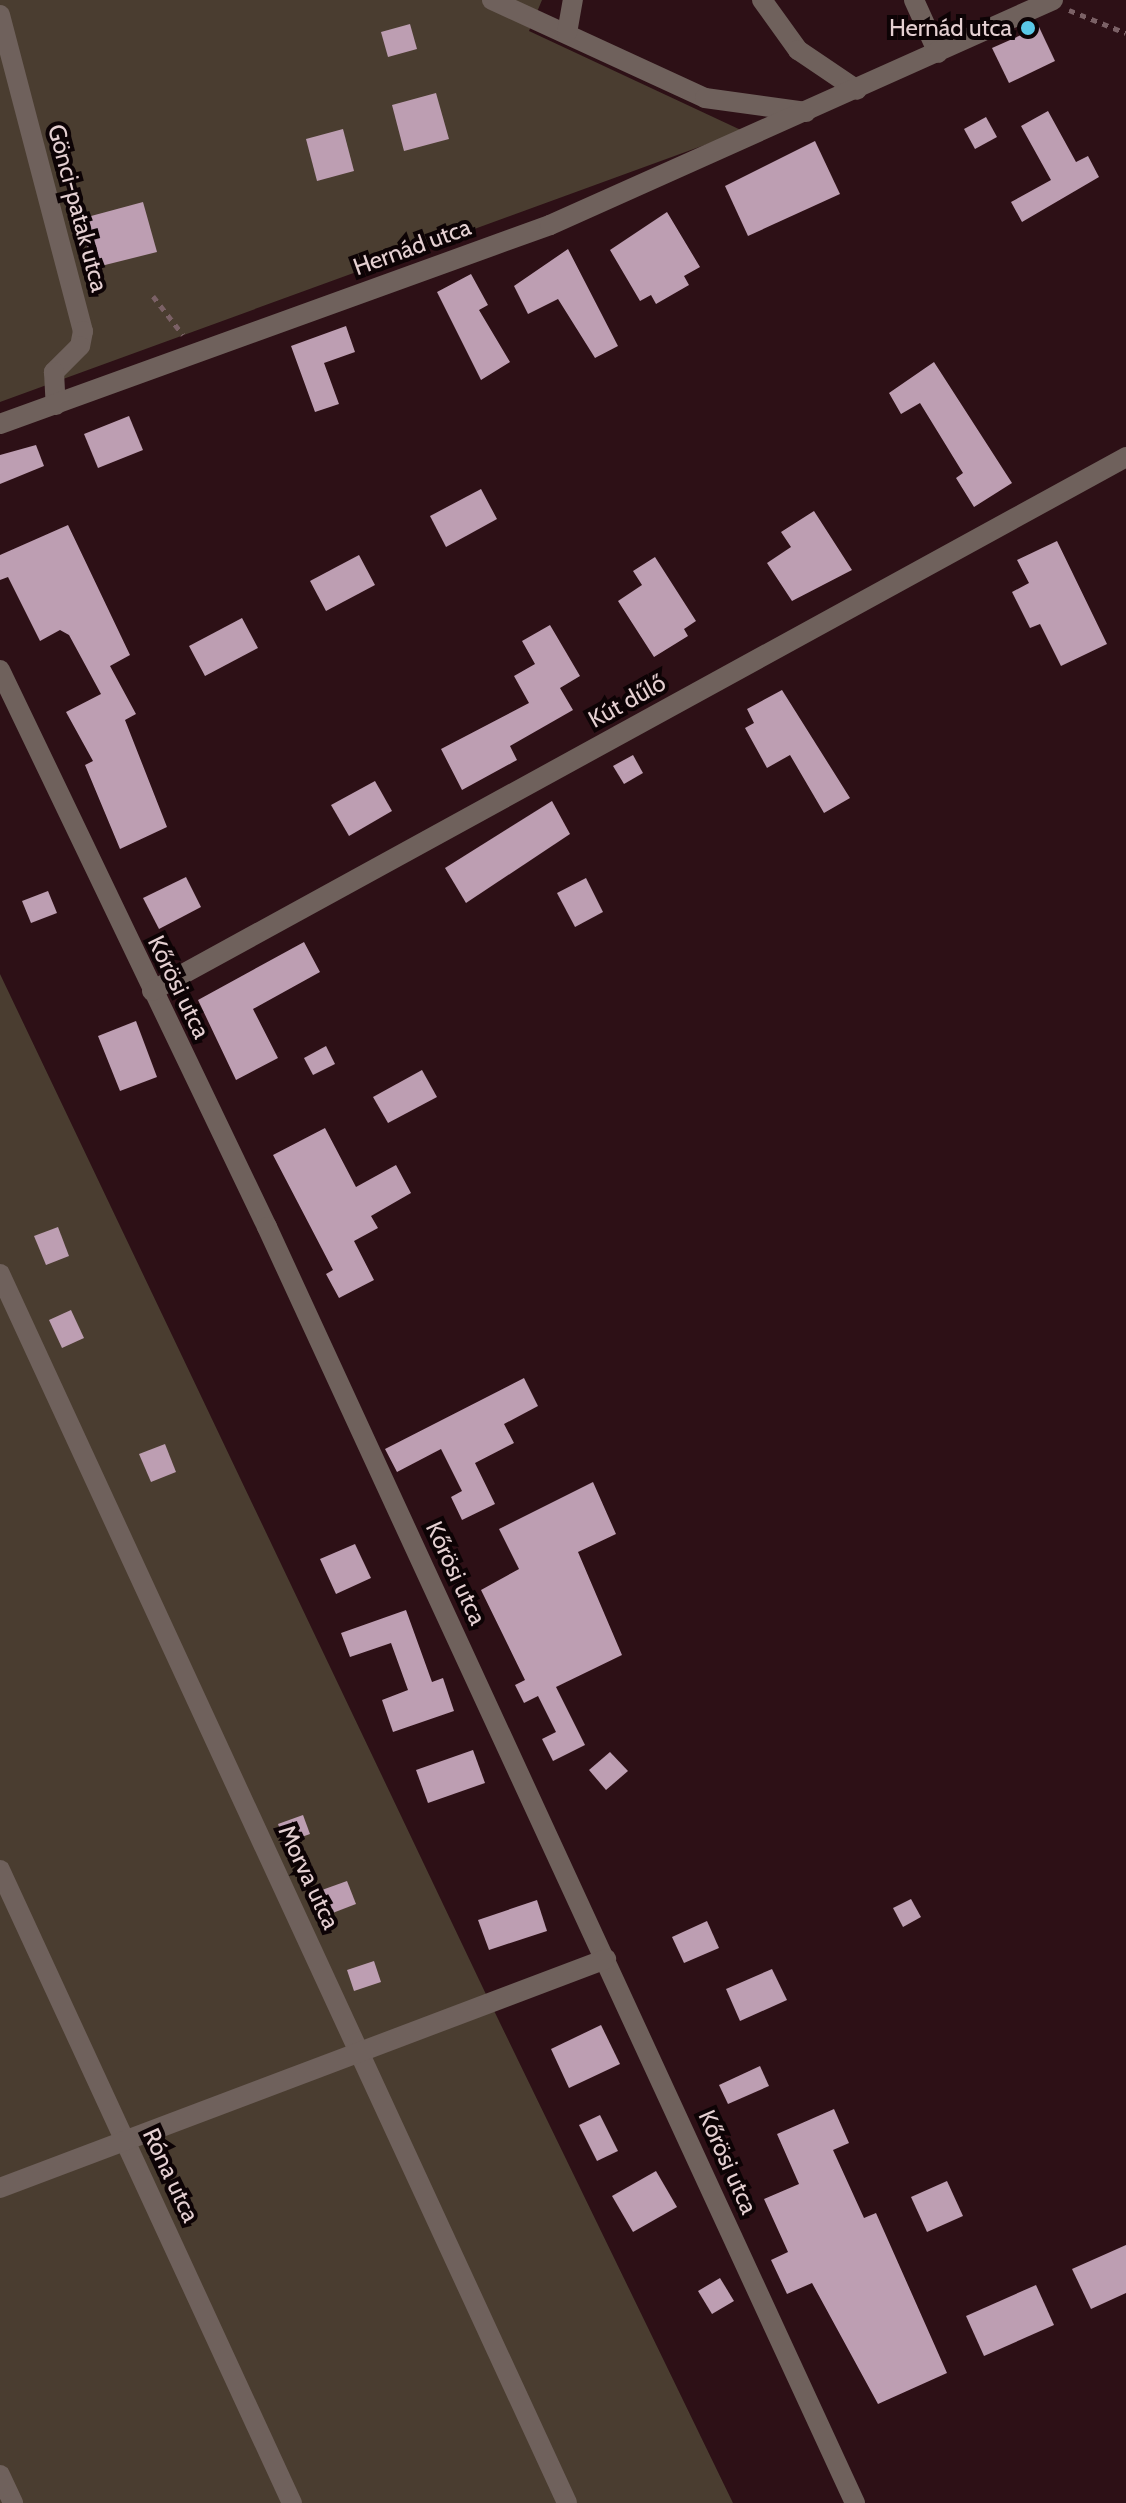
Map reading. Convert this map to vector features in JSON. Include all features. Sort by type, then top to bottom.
[{"type":"street","points":[[492,0],[567,33],[627,68],[705,98],[808,113]]},
{"type":"street","points":[[567,33],[573,0]]},
{"type":"street","points":[[762,0],[798,50],[857,90]]},
{"type":"street","points":[[914,0],[938,53]]},
{"type":"street","name":"Hernád utca","points":[[0,424],[550,225],[808,113],[1052,1]]},
{"type":"street","name":"Gönci-patak utca","points":[[0,15],[83,331],[80,346],[54,372],[56,405]]},
{"type":"street","name":"Kút dűlő","points":[[152,991],[1126,457]]},
{"type":"street","name":"Kőrösi utca","points":[[0,670],[8,714],[152,991],[606,1959],[855,2503]]},
{"type":"street","name":"Morva utca","points":[[0,1274],[567,2503]]},
{"type":"street","name":"Róna utca","points":[[0,1870],[292,2503]]},
{"type":"street","points":[[0,2188],[360,2049],[606,1959]]},
{"type":"street","points":[[0,2475],[13,2503]]},
{"type":"path","points":[[1052,1],[1126,33]]},
{"type":"path","points":[[153,296],[166,320],[202,352]]},
{"type":"shaded area","points":[[0,0],[542,0],[529,31],[743,131],[0,402]]},
{"type":"shaded area","points":[[0,974],[483,1988],[733,2503],[0,2503]]},
{"type":"building","points":[[410,24],[417,49],[388,57],[381,32]]},
{"type":"building","points":[[1039,27],[1055,61],[1009,83],[992,48]]},
{"type":"building","points":[[436,93],[449,139],[404,151],[392,105]]},
{"type":"building","points":[[1048,111],[1076,162],[1088,156],[1099,177],[1022,222],[1011,202],[1051,180],[1021,126]]},
{"type":"building","points":[[986,117],[997,137],[975,149],[964,129]]},
{"type":"building","points":[[343,129],[354,171],[317,181],[306,139]]},
{"type":"building","points":[[815,141],[840,194],[748,236],[725,186]]},
{"type":"building","points":[[143,202],[157,252],[93,268],[80,219]]},
{"type":"building","points":[[667,212],[700,267],[684,276],[689,285],[656,304],[651,295],[640,301],[610,250]]},
{"type":"building","points":[[568,249],[618,346],[595,358],[558,299],[528,314],[514,286]]},
{"type":"building","points":[[471,274],[488,305],[479,310],[510,362],[481,380],[437,292]]},
{"type":"building","points":[[346,326],[355,352],[324,363],[339,404],[315,412],[291,346]]},
{"type":"building","points":[[934,362],[1012,483],[974,507],[956,478],[963,473],[920,403],[901,414],[889,393]]},
{"type":"building","points":[[129,416],[143,450],[98,468],[84,434]]},
{"type":"building","points":[[36,445],[44,466],[0,484],[0,455]]},
{"type":"building","points":[[481,489],[497,519],[446,547],[430,516]]},
{"type":"building","points":[[814,511],[852,570],[792,601],[767,563],[791,547],[781,532]]},
{"type":"building","points":[[68,525],[130,655],[110,666],[136,714],[125,720],[167,827],[120,849],[85,765],[93,761],[66,712],[101,694],[69,635],[60,630],[40,641],[8,577],[0,580],[0,555]]},
{"type":"building","points":[[1057,541],[1107,644],[1061,666],[1040,624],[1030,628],[1012,592],[1029,583],[1017,560]]},
{"type":"building","points":[[359,555],[375,585],[326,611],[310,581]]},
{"type":"building","points":[[655,557],[696,621],[684,629],[688,636],[654,657],[618,601],[642,585],[633,571]]},
{"type":"building","points":[[242,618],[258,648],[205,676],[189,646]]},
{"type":"building","points":[[550,625],[580,676],[560,688],[573,710],[510,746],[517,760],[462,790],[441,749],[529,703],[514,676],[535,664],[522,641]]},
{"type":"building","points":[[782,690],[850,798],[824,813],[790,755],[767,768],[745,728],[754,723],[747,709]]},
{"type":"building","points":[[633,755],[643,773],[624,784],[613,766]]},
{"type":"building","points":[[375,781],[392,811],[349,836],[331,805]]},
{"type":"building","points":[[552,801],[570,834],[466,903],[445,868]]},
{"type":"building","points":[[186,877],[201,907],[159,929],[143,898]]},
{"type":"building","points":[[586,878],[603,912],[575,927],[557,893]]},
{"type":"building","points":[[48,891],[57,913],[31,923],[22,901]]},
{"type":"building","points":[[304,942],[320,972],[253,1009],[278,1058],[236,1080],[198,1000]]},
{"type":"building","points":[[136,1021],[157,1077],[120,1091],[98,1036]]},
{"type":"building","points":[[326,1046],[335,1064],[313,1075],[304,1058]]},
{"type":"building","points":[[422,1070],[437,1097],[388,1123],[373,1097]]},
{"type":"building","points":[[325,1128],[356,1187],[396,1165],[411,1193],[371,1216],[378,1228],[354,1241],[374,1280],[339,1298],[326,1274],[333,1270],[273,1155]]},
{"type":"building","points":[[58,1227],[69,1256],[46,1265],[34,1236]]},
{"type":"building","points":[[71,1310],[84,1338],[62,1348],[49,1320]]},
{"type":"building","points":[[524,1378],[538,1406],[504,1424],[514,1443],[475,1463],[495,1504],[462,1520],[451,1497],[462,1491],[441,1449],[397,1472],[385,1449]]},
{"type":"building","points":[[165,1444],[176,1472],[151,1482],[139,1454]]},
{"type":"building","points":[[593,1482],[616,1534],[578,1552],[622,1655],[556,1687],[585,1745],[553,1761],[542,1739],[556,1732],[538,1696],[524,1703],[515,1685],[525,1680],[481,1590],[519,1569],[499,1529]]},
{"type":"building","points":[[355,1544],[371,1578],[336,1594],[320,1559]]},
{"type":"building","points":[[406,1610],[432,1682],[443,1678],[454,1711],[393,1732],[382,1700],[408,1690],[391,1643],[350,1657],[341,1633]]},
{"type":"building","points":[[473,1750],[485,1783],[428,1803],[416,1770]]},
{"type":"building","points":[[610,1752],[628,1771],[606,1790],[589,1770]]},
{"type":"building","points":[[303,1815],[310,1834],[285,1843],[278,1824]]},
{"type":"building","points":[[347,1881],[356,1904],[317,1919],[308,1895]]},
{"type":"building","points":[[911,1899],[921,1917],[903,1927],[893,1908]]},
{"type":"building","points":[[537,1900],[547,1931],[489,1950],[478,1920]]},
{"type":"building","points":[[707,1921],[719,1948],[684,1963],[672,1937]]},
{"type":"building","points":[[374,1961],[381,1982],[354,1991],[347,1970]]},
{"type":"building","points":[[772,1969],[787,2000],[740,2021],[726,1989]]},
{"type":"building","points":[[601,2025],[620,2064],[569,2088],[551,2049]]},
{"type":"building","points":[[760,2066],[769,2086],[728,2104],[719,2085]]},
{"type":"building","points":[[834,2109],[849,2143],[833,2150],[864,2218],[876,2213],[947,2373],[878,2404],[812,2283],[787,2294],[771,2260],[788,2252],[764,2199],[799,2184],[777,2134]]},
{"type":"building","points":[[600,2115],[618,2151],[597,2161],[579,2125]]},
{"type":"building","points":[[656,2171],[677,2207],[633,2232],[612,2196]]},
{"type":"building","points":[[947,2181],[963,2216],[927,2232],[911,2197]]},
{"type":"building","points":[[1126,2245],[1126,2293],[1091,2309],[1072,2269]]},
{"type":"building","points":[[720,2278],[734,2301],[712,2314],[698,2291]]},
{"type":"building","points":[[1036,2285],[1054,2325],[984,2356],[966,2316]]},
{"type":"place","name":"Hernád utca","points":[[1028,28]]}]
